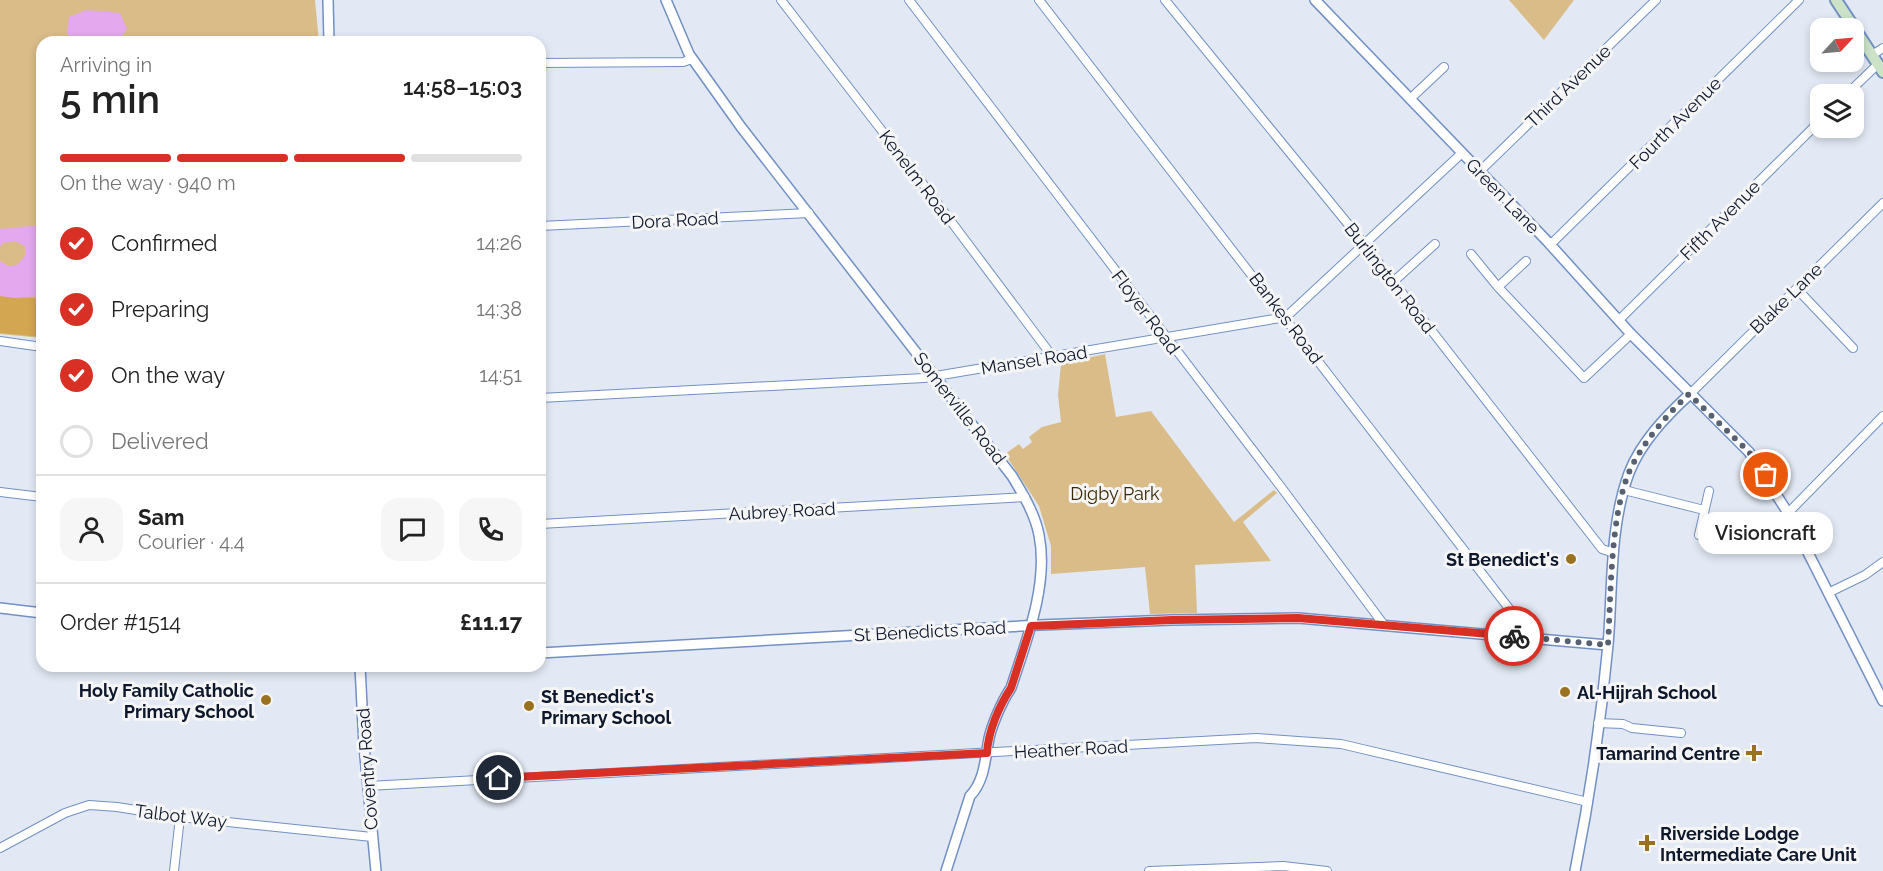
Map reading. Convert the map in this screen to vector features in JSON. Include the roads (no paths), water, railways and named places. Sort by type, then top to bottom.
[{"type":"main road","points":[[1836,0],[1878,64]]},
{"type":"street","points":[[328,0],[328,36]]},
{"type":"street","name":"Somerville Road","points":[[666,0],[692,59],[741,127],[1012,476],[1025,497],[1039,535],[1041,556],[1039,586],[1031,626],[1011,688],[1005,696],[988,743],[978,789],[970,796],[946,871]]},
{"type":"street","name":"Kenelm Road","points":[[781,0],[1052,356]]},
{"type":"street","name":"Floyer Road","points":[[909,0],[1384,625]]},
{"type":"street","name":"Bankes Road","points":[[1040,0],[1286,316],[1382,445],[1531,637]]},
{"type":"street","name":"Burlington Road","points":[[1165,0],[1364,244],[1602,549],[1614,553]]},
{"type":"street","name":"Green Lane","points":[[1316,0],[1550,245],[1631,334],[1749,452],[1788,513],[1883,701]]},
{"type":"street","name":"Third Avenue","points":[[1479,172],[1656,0]]},
{"type":"street","name":"Fourth Avenue","points":[[1550,245],[1799,0]]},
{"type":"street","points":[[1857,84],[1878,64],[1883,48]]},
{"type":"street","points":[[546,63],[683,62],[692,59]]},
{"type":"street","points":[[1410,99],[1444,67]]},
{"type":"street","name":"Fifth Avenue","points":[[1619,320],[1810,131]]},
{"type":"street","points":[[1286,316],[1461,153]]},
{"type":"street","name":"Blake Lane","points":[[1689,394],[1883,203]]},
{"type":"street","name":"Dora Road","points":[[546,226],[809,213]]},
{"type":"street","points":[[1393,282],[1436,244]]},
{"type":"street","points":[[1471,254],[1498,287],[1584,378],[1631,334]]},
{"type":"street","points":[[1498,287],[1526,261]]},
{"type":"street","points":[[1797,289],[1853,348]]},
{"type":"street","name":"Mansel Road","points":[[546,398],[935,376],[1286,316]]},
{"type":"street","points":[[0,341],[36,346]]},
{"type":"street","points":[[1575,871],[1588,802],[1608,645],[1614,553],[1624,490],[1630,471],[1649,436],[1689,394]]},
{"type":"street","points":[[1788,513],[1883,416]]},
{"type":"street","points":[[1624,490],[1704,510]]},
{"type":"street","points":[[1699,535],[1709,491]]},
{"type":"street","points":[[0,492],[36,496]]},
{"type":"street","name":"Aubrey Road","points":[[546,524],[1025,497]]},
{"type":"street","points":[[1828,593],[1865,575],[1883,562]]},
{"type":"street","points":[[0,608],[36,612]]},
{"type":"street","name":"St Benedicts Road","points":[[546,653],[1031,626],[1298,618],[1608,645]]},
{"type":"street","name":"Coventry Road","points":[[360,672],[376,871]]},
{"type":"street","points":[[1598,723],[1623,724],[1632,728],[1682,733]]},
{"type":"street","name":"Heather Road","points":[[368,786],[1257,738],[1341,744],[1588,802]]},
{"type":"street","name":"Talbot Way","points":[[0,848],[65,813],[89,805],[372,837]]},
{"type":"street","points":[[174,871],[180,817]]},
{"type":"street","points":[[1149,871],[1282,868],[1327,871]]},
{"type":"place","name":"Visioncraft","points":[[1766,475]]},
{"type":"place","name":"St Benedict's","points":[[1571,559]]},
{"type":"place","name":"Al-Hijrah School","points":[[1565,692]]},
{"type":"place","name":"Holy Family Catholic Primary School","points":[[266,700]]},
{"type":"place","name":"St Benedict's Primary School","points":[[529,706]]},
{"type":"place","name":"Tamarind Centre","points":[[1754,753]]},
{"type":"place","name":"Riverside Lodge Intermediate Care Unit","points":[[1647,843]]},
{"type":"park label","name":"Digby Park","points":[[1115,493]]}]
